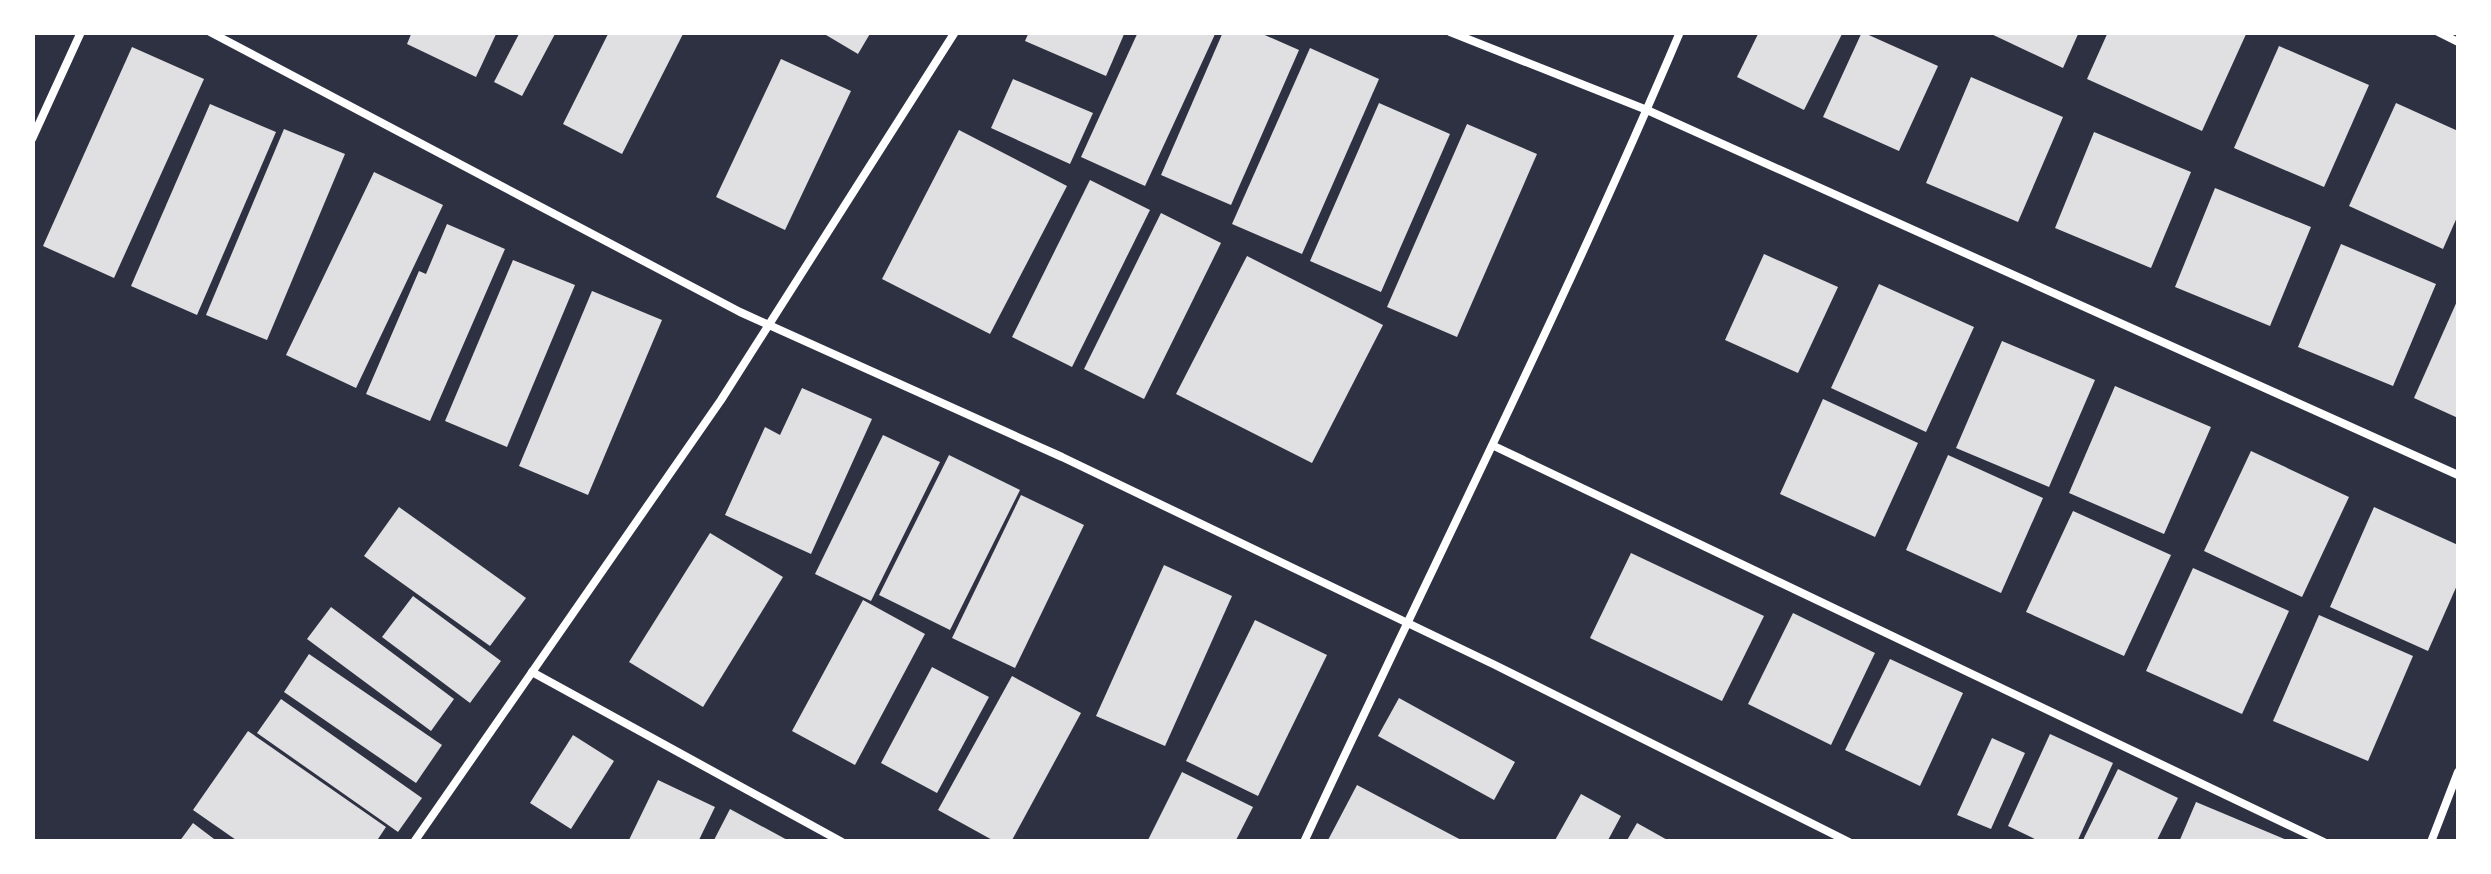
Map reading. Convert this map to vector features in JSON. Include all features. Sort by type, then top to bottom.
[{"type":"lane","points":[[32,139],[81,32]]},
{"type":"lane","points":[[210,32],[769,325],[1062,457],[1406,622],[1848,842]]},
{"type":"lane","points":[[414,842],[721,400],[955,32]]},
{"type":"lane","points":[[1450,32],[1647,110],[2458,475]]},
{"type":"lane","points":[[1304,842],[1406,622],[1494,446],[1680,32]]},
{"type":"lane","points":[[2438,32],[2458,42]]},
{"type":"lane","points":[[1494,446],[2324,842]]},
{"type":"lane","points":[[532,672],[842,842]]},
{"type":"lane","points":[[2431,842],[2458,772]]},
{"type":"building","points":[[412,32],[497,32],[476,77],[407,44]]},
{"type":"building","points":[[520,32],[556,32],[522,96],[494,82]]},
{"type":"building","points":[[609,32],[684,32],[622,154],[563,124]]},
{"type":"building","points":[[821,32],[871,32],[858,54]]},
{"type":"building","points":[[1029,32],[1125,32],[1106,76],[1025,41]]},
{"type":"building","points":[[1138,32],[1216,32],[1145,186],[1081,157]]},
{"type":"building","points":[[1223,32],[1258,32],[1299,50],[1231,205],[1161,175]]},
{"type":"building","points":[[1759,32],[1843,32],[1804,110],[1737,77]]},
{"type":"building","points":[[1862,32],[1938,66],[1899,151],[1823,117]]},
{"type":"building","points":[[1987,32],[2079,32],[2063,68]]},
{"type":"building","points":[[2108,32],[2247,32],[2202,131],[2087,79]]},
{"type":"building","points":[[2279,46],[2369,85],[2324,187],[2234,148]]},
{"type":"building","points":[[132,47],[204,79],[114,278],[43,246]]},
{"type":"building","points":[[1310,48],[1379,79],[1302,254],[1232,224]]},
{"type":"building","points":[[781,59],[851,91],[785,230],[716,197]]},
{"type":"building","points":[[1971,77],[2063,117],[2018,222],[1926,183]]},
{"type":"building","points":[[1013,79],[1093,113],[1070,164],[991,128]]},
{"type":"building","points":[[1379,103],[1450,134],[1381,292],[1310,261]]},
{"type":"building","points":[[2396,103],[2458,131],[2458,215],[2443,249],[2349,206]]},
{"type":"building","points":[[210,104],[276,132],[197,315],[131,286]]},
{"type":"building","points":[[1467,124],[1537,154],[1457,337],[1387,307]]},
{"type":"building","points":[[284,129],[345,154],[267,340],[206,315]]},
{"type":"building","points":[[959,130],[1067,186],[990,334],[882,279]]},
{"type":"building","points":[[2094,132],[2191,172],[2151,268],[2055,228]]},
{"type":"building","points":[[374,172],[443,205],[356,388],[286,355]]},
{"type":"building","points":[[1090,180],[1150,210],[1072,367],[1012,337]]},
{"type":"building","points":[[2215,188],[2311,227],[2270,326],[2175,287]]},
{"type":"building","points":[[1161,213],[1221,243],[1144,399],[1084,369]]},
{"type":"building","points":[[447,224],[505,249],[430,421],[366,394],[419,271],[426,274]]},
{"type":"building","points":[[2341,244],[2436,284],[2393,386],[2298,347]]},
{"type":"building","points":[[1764,254],[1838,287],[1798,373],[1725,340]]},
{"type":"building","points":[[1247,256],[1383,325],[1312,463],[1176,394]]},
{"type":"building","points":[[513,260],[575,285],[507,447],[445,421]]},
{"type":"building","points":[[1879,284],[1974,327],[1926,432],[1831,388]]},
{"type":"building","points":[[592,291],[662,320],[588,495],[519,466]]},
{"type":"building","points":[[2458,299],[2458,418],[2414,398]]},
{"type":"building","points":[[2002,341],[2095,380],[2049,487],[1956,448]]},
{"type":"building","points":[[2115,386],[2211,427],[2164,534],[2069,493]]},
{"type":"building","points":[[802,388],[872,419],[811,554],[725,515],[765,427],[780,435]]},
{"type":"building","points":[[1823,399],[1918,443],[1875,537],[1780,494]]},
{"type":"building","points":[[883,435],[940,462],[871,601],[815,574]]},
{"type":"building","points":[[2251,451],[2349,497],[2302,597],[2204,551]]},
{"type":"building","points":[[949,455],[1020,490],[950,630],[879,595]]},
{"type":"building","points":[[1948,455],[2043,498],[2001,593],[1906,550]]},
{"type":"building","points":[[1021,495],[1084,525],[1015,668],[952,638]]},
{"type":"building","points":[[399,507],[526,598],[490,646],[364,556]]},
{"type":"building","points":[[2374,507],[2458,545],[2458,583],[2428,651],[2330,607]]},
{"type":"building","points":[[2073,511],[2171,555],[2124,656],[2026,612]]},
{"type":"building","points":[[710,533],[783,577],[703,707],[629,662]]},
{"type":"building","points":[[1631,553],[1764,616],[1722,701],[1590,638]]},
{"type":"building","points":[[1164,565],[1232,596],[1165,746],[1096,716]]},
{"type":"building","points":[[2193,568],[2289,611],[2242,714],[2146,671]]},
{"type":"building","points":[[413,596],[501,661],[470,703],[382,637]]},
{"type":"building","points":[[863,600],[925,634],[855,765],[792,731]]},
{"type":"building","points":[[331,607],[454,699],[431,731],[307,639]]},
{"type":"building","points":[[1793,613],[1875,653],[1831,745],[1748,704]]},
{"type":"building","points":[[2319,615],[2413,656],[2368,761],[2273,721]]},
{"type":"building","points":[[1255,620],[1327,655],[1258,796],[1186,761]]},
{"type":"building","points":[[309,654],[442,745],[416,783],[284,692]]},
{"type":"building","points":[[1890,659],[1963,693],[1920,786],[1845,750]]},
{"type":"building","points":[[932,667],[989,697],[937,793],[881,763]]},
{"type":"building","points":[[1012,676],[1081,713],[1011,842],[996,842],[938,810]]},
{"type":"building","points":[[1399,698],[1515,762],[1494,800],[1378,736]]},
{"type":"building","points":[[281,699],[422,798],[398,832],[257,733]]},
{"type":"building","points":[[248,731],[386,827],[376,842],[239,842],[193,810]]},
{"type":"building","points":[[2050,734],[2113,763],[2077,842],[2041,842],[2008,826]]},
{"type":"building","points":[[573,735],[614,761],[571,829],[530,803]]},
{"type":"building","points":[[1992,738],[2025,753],[1991,829],[1957,815]]},
{"type":"building","points":[[2118,769],[2178,798],[2156,842],[2082,842]]},
{"type":"building","points":[[1182,772],[1253,807],[1235,842],[1147,842]]},
{"type":"building","points":[[658,780],[715,807],[698,842],[628,842]]},
{"type":"building","points":[[1357,785],[1465,842],[1327,842]]},
{"type":"building","points":[[1581,794],[1621,816],[1607,842],[1554,842]]},
{"type":"building","points":[[2196,802],[2289,841],[2289,842],[2179,842]]},
{"type":"building","points":[[730,809],[791,842],[713,842]]},
{"type":"building","points":[[193,823],[218,842],[179,842]]},
{"type":"building","points":[[1637,823],[1671,842],[1626,842]]}]
